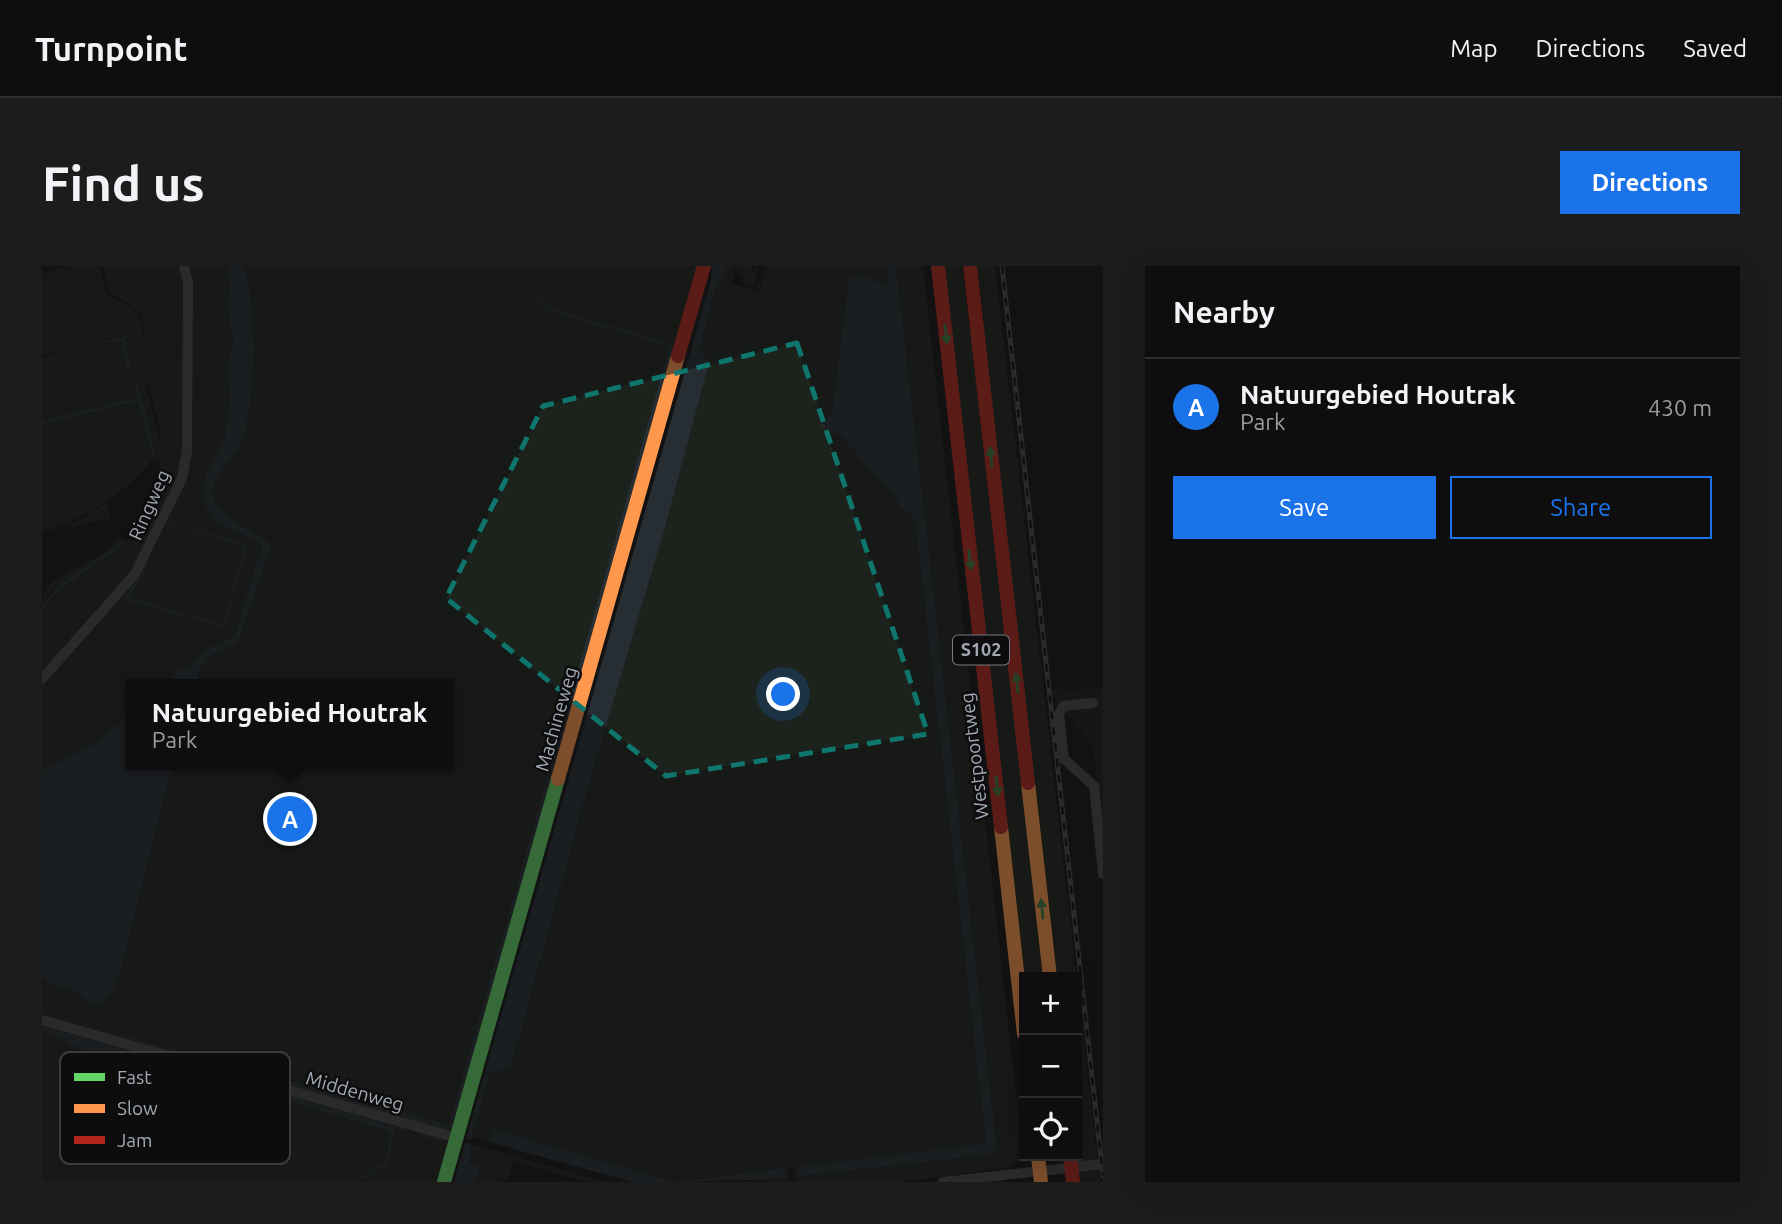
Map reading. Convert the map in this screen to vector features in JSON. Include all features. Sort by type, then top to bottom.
[{"type":"main road","name":"Machineweg","points":[[444,1182],[704,266]]},
{"type":"main road","name":"Westpoortweg","points":[[938,266],[1019,989]]},
{"type":"main road","name":"S102","points":[[970,266],[1048,972]]},
{"type":"street","name":"Ringweg","points":[[42,679],[131,579],[182,478],[186,461],[188,410],[188,283],[184,266]]},
{"type":"street","points":[[1093,703],[1063,706],[1059,714],[1064,759],[1094,786],[1103,874]]},
{"type":"street","name":"Middenweg","points":[[42,1020],[155,1052]]},
{"type":"street","name":"Middenweg","points":[[290,1091],[457,1138]]},
{"type":"street","points":[[943,1182],[1036,1176],[1103,1164]]},
{"type":"highlighted area","points":[[797,343],[928,734],[666,776],[446,598],[543,406]]},
{"type":"shaded area","points":[[69,266],[99,266],[107,294],[135,310],[143,325],[141,332],[145,334],[142,318],[139,313],[130,305],[111,294],[103,266],[701,266],[454,1134],[290,1088],[290,1052],[163,1052],[42,1018],[42,611],[56,592],[117,549],[124,538],[133,542],[158,477],[161,459],[161,446],[160,461],[152,459],[118,494],[72,521],[42,532],[42,424],[138,401],[152,454],[155,453],[144,405],[137,392],[135,398],[42,421],[42,358],[122,340],[127,368],[131,368],[125,339],[131,334],[42,356],[42,274]],"holes":[[[142,373],[158,420],[161,444]]]},
{"type":"shaded area","points":[[227,266],[243,266],[248,283],[253,328],[252,380],[250,404],[241,442],[214,483],[213,499],[222,512],[271,546],[238,641],[209,656],[198,671],[199,679],[171,679],[179,670],[189,667],[211,647],[235,636],[262,546],[258,541],[214,521],[203,501],[205,478],[226,436],[230,393],[227,364],[234,344],[228,310],[230,284]]},
{"type":"shaded area","points":[[548,266],[541,294],[544,307],[668,343],[673,347],[452,1128],[448,1130],[290,1085],[290,1081],[449,1125],[669,349],[667,345],[543,309],[540,296]]},
{"type":"shaded area","points":[[712,266],[727,266],[714,291],[700,351],[708,362],[707,371],[665,528],[586,794],[511,1069],[490,1073],[471,1140],[466,1139],[711,280]]},
{"type":"shaded area","points":[[727,266],[752,266],[752,271],[759,266],[754,286],[742,284],[743,278],[735,267],[732,284],[755,290],[765,266],[758,291],[749,291],[755,293],[760,290],[767,266],[887,266],[889,284],[860,276],[849,279],[832,413],[822,423],[841,436],[898,500],[901,507],[915,519],[986,1145],[798,1168],[802,1176],[986,1155],[995,1151],[896,266],[923,266],[1019,1121],[1019,1159],[1011,1167],[901,1182],[797,1182],[793,1167],[789,1168],[789,1182],[754,1182],[784,1179],[784,1168],[674,1182],[497,1130],[491,1139],[493,1143],[472,1137],[490,1073],[511,1069],[586,794],[665,528],[707,371],[700,352],[714,291]]},
{"type":"shaded area","points":[[887,266],[896,266],[996,1144],[995,1151],[986,1155],[801,1176],[798,1168],[803,1166],[986,1144],[915,519],[901,507],[898,500],[841,436],[821,425],[832,412],[849,279],[860,276],[889,284]]},
{"type":"shaded area","points":[[942,266],[962,266],[975,353],[1045,972],[1023,972]]},
{"type":"shaded area","points":[[977,266],[995,266],[1076,972],[1055,972],[984,352],[984,318]]},
{"type":"shaded area","points":[[132,334],[125,339],[131,368],[127,368],[121,340],[42,358]]},
{"type":"shaded area","points":[[133,376],[144,405],[155,454],[152,455],[138,401],[42,424],[42,421],[135,398],[137,395]]},
{"type":"shaded area","points":[[107,503],[111,518],[71,527],[71,525]]},
{"type":"shaded area","points":[[171,515],[173,523],[247,547],[224,627],[126,600],[120,602],[148,568],[129,598],[223,625],[245,547],[169,523]]},
{"type":"shaded area","points":[[117,538],[122,538],[116,547],[51,592],[42,606],[45,593],[52,583],[110,548]]},
{"type":"shaded area","points":[[122,538],[122,544],[117,549],[56,592],[42,611],[42,606],[58,586],[116,547]]},
{"type":"shaded area","points":[[1103,686],[1103,836],[1093,746],[1053,696],[1052,689],[1063,688],[1064,691]]},
{"type":"shaded area","points":[[125,718],[125,770],[171,770],[123,961],[111,993],[98,1006],[91,1005],[72,988],[56,987],[42,977],[42,771],[99,742]]},
{"type":"shaded area","points":[[42,1013],[183,1052],[176,1052]]},
{"type":"shaded area","points":[[42,1023],[144,1052],[60,1052],[60,1164],[290,1164],[290,1094],[450,1139],[441,1182],[42,1182]]},
{"type":"shaded area","points":[[1082,1025],[1100,1182],[1080,1182],[1078,1161],[1082,1161]]},
{"type":"shaded area","points":[[42,1026],[133,1052],[86,1052],[42,1030]]},
{"type":"shaded area","points":[[290,1096],[415,1132],[394,1128],[388,1164],[355,1182],[387,1161],[390,1131],[290,1102]]},
{"type":"shaded area","points":[[494,1130],[674,1182],[632,1182],[493,1143],[490,1139]]},
{"type":"shaded area","points":[[465,1143],[470,1144],[472,1151],[469,1163],[480,1167],[475,1182],[454,1182]]},
{"type":"shaded area","points":[[470,1144],[605,1182],[586,1182],[514,1161],[507,1182],[504,1178],[502,1182],[476,1182],[480,1167],[469,1163],[472,1151]]},
{"type":"shaded area","points":[[784,1168],[785,1179],[676,1182]]},
{"type":"waterway","points":[[422,1134],[437,1139]]},
{"type":"railway","points":[[1002,266],[1103,1176]]},
{"type":"traffic: fast","points":[[444,1182],[558,779]]},
{"type":"traffic: slow","points":[[558,779],[678,356]]},
{"type":"traffic: slow","points":[[1028,783],[1049,972]]},
{"type":"traffic: slow","points":[[1001,827],[1019,989]]},
{"type":"traffic: slow","points":[[1039,1161],[1041,1182]]},
{"type":"traffic: jam","points":[[678,356],[704,266]]},
{"type":"traffic: jam","points":[[938,266],[1001,827]]},
{"type":"traffic: jam","points":[[970,266],[1028,783]]},
{"type":"traffic: jam","points":[[1071,1161],[1073,1182]]},
{"type":"place","name":"Natuurgebied Houtrak","points":[[290,819]]}]
